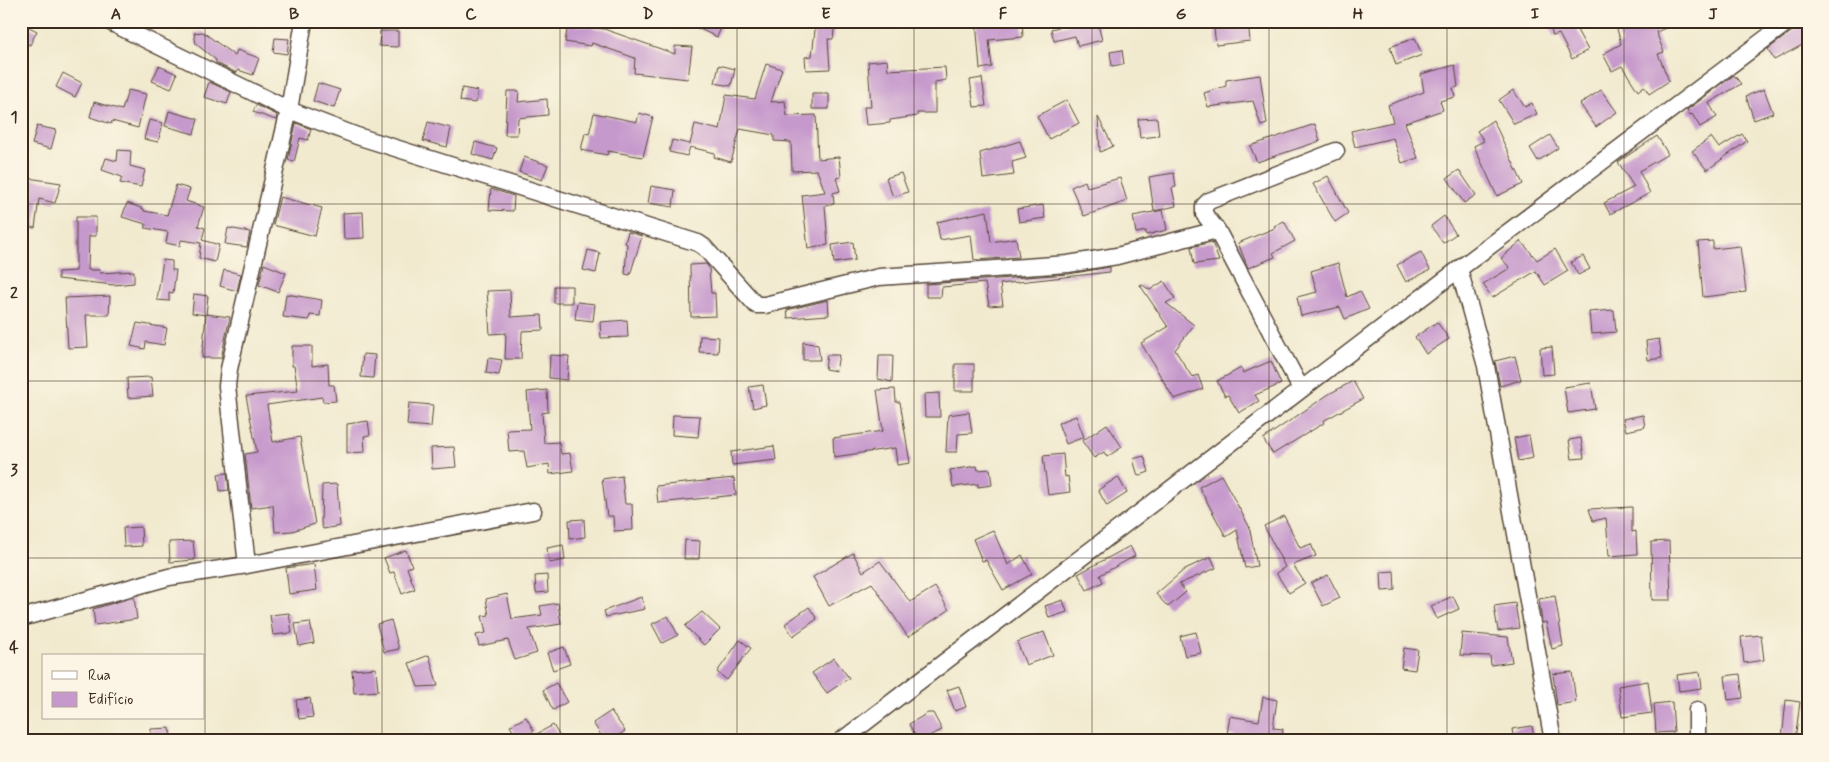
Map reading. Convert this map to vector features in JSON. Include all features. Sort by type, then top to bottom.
[{"type":"street","points":[[108,21],[289,110],[357,136],[698,243],[704,247],[756,305],[765,305],[879,277],[1068,264],[1117,256],[1217,230]]},
{"type":"street","points":[[247,564],[227,386],[231,360],[289,110],[304,21]]},
{"type":"street","points":[[841,741],[1459,269],[1789,21]]},
{"type":"street","points":[[1301,389],[1217,230],[1204,214],[1204,206],[1209,201],[1336,151]]},
{"type":"street","points":[[1459,269],[1486,366],[1552,741]]},
{"type":"street","points":[[21,618],[169,577],[533,510]]},
{"type":"street","points":[[1697,710],[1697,741]]},
{"type":"building","points":[[682,21],[724,21],[717,37]]},
{"type":"building","points":[[816,21],[835,21],[833,39],[828,39],[830,69],[806,70],[805,57],[812,56]]},
{"type":"building","points":[[976,21],[1022,21],[1023,37],[989,40],[992,67],[980,69]]},
{"type":"building","points":[[1082,21],[1097,21],[1102,40],[1078,46],[1075,36],[1054,41],[1051,29]]},
{"type":"building","points":[[1213,21],[1248,21],[1250,41],[1216,45]]},
{"type":"building","points":[[1548,21],[1572,21],[1588,50],[1572,59],[1559,34],[1553,36]]},
{"type":"building","points":[[1615,21],[1683,21],[1656,32],[1664,52],[1658,54],[1669,81],[1649,94],[1644,86],[1638,91],[1622,66],[1612,71],[1603,54],[1621,44]]},
{"type":"building","points":[[1799,21],[1808,21],[1808,42],[1774,60],[1768,49],[1795,29]]},
{"type":"building","points":[[21,23],[37,31],[30,45],[21,41]]},
{"type":"building","points":[[568,24],[604,29],[675,54],[675,46],[692,47],[688,79],[634,73],[635,58],[592,43],[591,46],[565,42]]},
{"type":"building","points":[[380,31],[398,31],[398,47],[379,46]]},
{"type":"building","points":[[203,32],[235,56],[237,50],[259,58],[253,75],[238,70],[237,73],[216,63],[216,60],[196,44],[194,33]]},
{"type":"building","points":[[275,38],[289,39],[287,54],[273,52]]},
{"type":"building","points":[[1415,38],[1422,55],[1396,65],[1390,47]]},
{"type":"building","points":[[1122,50],[1124,64],[1112,66],[1110,52]]},
{"type":"building","points":[[887,60],[888,70],[945,67],[946,80],[935,82],[935,113],[917,113],[917,116],[890,120],[890,123],[866,125],[864,107],[871,107],[868,62]]},
{"type":"building","points":[[766,64],[782,69],[771,102],[785,101],[787,116],[816,115],[818,159],[839,157],[841,177],[836,178],[840,191],[833,193],[834,204],[825,205],[828,245],[808,249],[802,195],[825,192],[817,170],[792,171],[791,142],[774,141],[774,135],[740,129],[731,162],[714,157],[715,153],[690,147],[687,156],[669,152],[672,140],[690,144],[695,124],[720,130],[726,95],[755,99]]},
{"type":"building","points":[[719,65],[735,69],[731,86],[715,83]]},
{"type":"building","points":[[1455,65],[1458,87],[1453,88],[1455,97],[1440,101],[1443,110],[1405,123],[1418,158],[1402,163],[1393,138],[1355,147],[1351,131],[1393,122],[1388,105],[1424,92],[1421,74]]},
{"type":"building","points":[[159,66],[177,74],[171,89],[152,81]]},
{"type":"building","points":[[63,73],[82,83],[75,97],[56,87]]},
{"type":"building","points":[[1260,75],[1267,124],[1261,126],[1253,101],[1208,107],[1204,93],[1226,86],[1226,80]]},
{"type":"building","points":[[1734,75],[1741,84],[1709,103],[1717,117],[1700,127],[1692,114],[1690,115],[1687,110]]},
{"type":"building","points":[[982,78],[986,106],[974,107],[970,80]]},
{"type":"building","points":[[209,82],[231,92],[227,104],[204,97]]},
{"type":"building","points":[[318,83],[340,90],[334,108],[313,101]]},
{"type":"building","points":[[462,88],[478,91],[476,103],[460,101]]},
{"type":"building","points":[[1764,89],[1773,113],[1754,120],[1746,96]]},
{"type":"building","points":[[128,90],[146,94],[138,128],[112,121],[111,124],[90,117],[94,102],[122,110]]},
{"type":"building","points":[[1513,90],[1525,107],[1532,103],[1537,114],[1514,124],[1499,100]]},
{"type":"building","points":[[1601,90],[1617,112],[1596,127],[1580,104]]},
{"type":"building","points":[[507,91],[519,91],[518,102],[547,99],[548,115],[518,118],[517,135],[505,135]]},
{"type":"building","points":[[812,94],[829,94],[829,109],[812,109]]},
{"type":"building","points":[[1067,100],[1079,123],[1049,139],[1037,116]]},
{"type":"building","points":[[256,105],[277,115],[276,120],[253,112]]},
{"type":"building","points":[[169,111],[198,119],[194,134],[165,126]]},
{"type":"building","points":[[594,113],[637,122],[639,113],[653,117],[643,157],[608,151],[607,155],[581,150],[585,133],[589,134]]},
{"type":"building","points":[[1098,117],[1113,146],[1100,152]]},
{"type":"building","points":[[1157,118],[1159,136],[1140,138],[1138,119]]},
{"type":"building","points":[[149,120],[163,123],[158,142],[144,139]]},
{"type":"building","points":[[1493,120],[1523,184],[1497,196],[1474,146],[1484,141],[1477,131]]},
{"type":"building","points":[[428,122],[451,128],[447,147],[423,141]]},
{"type":"building","points":[[296,123],[311,129],[308,140],[300,138],[294,162],[288,160]]},
{"type":"building","points":[[1315,124],[1320,141],[1257,162],[1250,146]]},
{"type":"building","points":[[37,126],[56,130],[51,149],[32,144]]},
{"type":"building","points":[[1742,134],[1747,141],[1707,170],[1692,151],[1711,137],[1719,148]]},
{"type":"building","points":[[1550,135],[1558,148],[1538,161],[1530,148]]},
{"type":"building","points":[[1657,136],[1668,154],[1639,171],[1650,193],[1610,214],[1604,203],[1634,187],[1618,162]]},
{"type":"building","points":[[1020,141],[1026,158],[1012,162],[1014,175],[983,179],[980,153]]},
{"type":"building","points":[[475,142],[497,148],[493,160],[472,154]]},
{"type":"building","points":[[118,150],[131,151],[130,166],[145,170],[141,187],[120,183],[122,177],[102,170],[106,158],[117,161]]},
{"type":"building","points":[[524,157],[548,165],[542,180],[519,172]]},
{"type":"building","points":[[1459,170],[1476,195],[1464,203],[1447,178]]},
{"type":"building","points":[[901,173],[908,192],[893,197],[886,178]]},
{"type":"building","points":[[1174,173],[1176,187],[1172,188],[1176,206],[1154,211],[1149,177]]},
{"type":"building","points":[[1328,176],[1348,213],[1335,222],[1313,184]]},
{"type":"building","points":[[28,178],[61,183],[55,203],[39,199],[35,228],[23,227],[28,195],[25,195]]},
{"type":"building","points":[[1120,178],[1127,201],[1084,216],[1071,187],[1085,181],[1087,187]]},
{"type":"building","points":[[176,185],[190,189],[186,201],[204,207],[198,226],[205,228],[202,240],[219,245],[215,262],[199,258],[201,243],[181,240],[180,246],[166,243],[168,232],[145,228],[146,224],[122,217],[127,203],[144,209],[144,211],[167,215]]},
{"type":"building","points":[[651,186],[675,190],[673,207],[648,203]]},
{"type":"building","points":[[491,189],[514,196],[513,211],[489,210]]},
{"type":"building","points":[[280,197],[322,208],[315,236],[273,225]]},
{"type":"building","points":[[1043,205],[1045,218],[1019,222],[1017,209]]},
{"type":"building","points":[[1163,210],[1167,230],[1146,235],[1146,231],[1136,233],[1133,216]]},
{"type":"building","points":[[987,211],[991,242],[1016,238],[1019,257],[974,260],[971,235],[940,240],[937,222]]},
{"type":"building","points":[[363,212],[364,238],[344,239],[343,213]]},
{"type":"building","points":[[1444,216],[1456,234],[1443,243],[1431,226]]},
{"type":"building","points":[[76,217],[96,217],[96,236],[89,236],[88,270],[99,270],[100,273],[134,271],[134,283],[114,285],[58,279],[58,272],[76,271]]},
{"type":"building","points":[[1284,221],[1295,241],[1273,253],[1275,257],[1248,268],[1238,243],[1275,228],[1274,226]]},
{"type":"building","points":[[228,228],[250,232],[247,247],[225,244]]},
{"type":"building","points":[[628,232],[642,236],[630,275],[625,274],[627,244],[625,243]]},
{"type":"building","points":[[1521,241],[1537,260],[1555,249],[1568,271],[1545,285],[1536,271],[1492,298],[1483,284],[1510,268],[1501,258]]},
{"type":"building","points":[[1713,241],[1713,249],[1740,246],[1746,292],[1703,297],[1698,242]]},
{"type":"building","points":[[853,242],[855,260],[834,263],[832,245]]},
{"type":"building","points":[[1212,242],[1219,261],[1194,264],[1191,247]]},
{"type":"building","points":[[588,250],[600,253],[596,273],[583,270]]},
{"type":"building","points":[[1421,252],[1430,270],[1406,282],[1397,265]]},
{"type":"building","points":[[1583,256],[1590,269],[1578,275],[1571,262]]},
{"type":"building","points":[[163,260],[172,261],[172,270],[176,270],[173,293],[169,292],[169,301],[157,300]]},
{"type":"building","points":[[1338,263],[1347,297],[1360,291],[1369,309],[1345,319],[1340,307],[1301,316],[1297,297],[1317,292],[1311,271]]},
{"type":"building","points":[[264,264],[286,273],[278,292],[259,285]]},
{"type":"building","points":[[706,264],[709,268],[711,293],[715,293],[716,316],[691,317],[690,265]]},
{"type":"building","points":[[1110,267],[1110,272],[1000,284],[1003,305],[989,306],[985,283],[942,287],[941,297],[926,297],[926,284],[1069,274]]},
{"type":"building","points":[[224,270],[241,274],[237,291],[220,286]]},
{"type":"building","points":[[1164,281],[1175,298],[1166,303],[1194,325],[1175,350],[1192,377],[1198,375],[1203,389],[1174,399],[1141,343],[1168,327],[1140,285],[1150,290]]},
{"type":"building","points":[[554,286],[572,286],[572,303],[554,303]]},
{"type":"building","points":[[510,290],[511,317],[542,315],[543,330],[522,331],[521,359],[505,359],[506,333],[490,334],[487,291]]},
{"type":"building","points":[[194,294],[208,296],[206,315],[192,313]]},
{"type":"building","points":[[286,294],[322,300],[320,316],[310,315],[309,320],[283,317]]},
{"type":"building","points":[[110,296],[109,315],[86,315],[88,347],[68,348],[65,298]]},
{"type":"building","points":[[828,300],[829,315],[788,318],[787,310]]},
{"type":"building","points":[[577,302],[595,304],[593,321],[575,319]]},
{"type":"building","points":[[1614,310],[1616,332],[1591,334],[1589,312]]},
{"type":"building","points":[[206,314],[230,317],[221,358],[202,358]]},
{"type":"building","points":[[627,320],[628,337],[601,338],[600,322]]},
{"type":"building","points":[[1437,322],[1449,339],[1426,354],[1415,337]]},
{"type":"building","points":[[137,323],[167,328],[164,345],[146,342],[145,349],[131,346]]},
{"type":"building","points":[[700,336],[719,337],[718,353],[699,352]]},
{"type":"building","points":[[1659,339],[1662,358],[1648,360],[1646,341]]},
{"type":"building","points":[[803,342],[818,345],[820,360],[803,360]]},
{"type":"building","points":[[292,346],[312,346],[312,366],[328,364],[329,385],[334,385],[336,401],[323,402],[322,397],[267,405],[273,442],[300,437],[315,524],[292,531],[275,532],[273,505],[251,508],[245,454],[257,452],[246,396],[298,391],[294,366],[292,366]]},
{"type":"building","points":[[1552,347],[1554,374],[1542,375],[1540,348]]},
{"type":"building","points":[[363,354],[375,355],[373,378],[361,377]]},
{"type":"building","points":[[550,355],[569,356],[567,380],[549,378]]},
{"type":"building","points":[[827,355],[839,355],[836,371],[825,369]]},
{"type":"building","points":[[879,356],[893,356],[892,382],[878,379]]},
{"type":"building","points":[[1515,356],[1521,380],[1500,386],[1495,361]]},
{"type":"building","points":[[488,358],[502,360],[499,375],[486,373]]},
{"type":"building","points":[[1271,361],[1281,384],[1255,395],[1259,401],[1239,413],[1228,395],[1225,396],[1217,381],[1241,368],[1243,373]]},
{"type":"building","points":[[955,364],[974,364],[974,391],[955,391]]},
{"type":"building","points":[[151,377],[153,396],[128,398],[127,378]]},
{"type":"building","points":[[1353,381],[1363,399],[1323,421],[1324,423],[1273,454],[1263,439],[1329,394]]},
{"type":"building","points":[[1591,383],[1595,409],[1568,413],[1564,387]]},
{"type":"building","points":[[763,385],[766,405],[753,408],[749,387]]},
{"type":"building","points":[[895,389],[896,402],[900,402],[910,463],[897,465],[895,448],[834,457],[833,438],[883,431],[877,390]]},
{"type":"building","points":[[547,390],[548,412],[542,413],[544,443],[559,442],[561,454],[570,453],[573,471],[550,474],[549,464],[527,468],[524,451],[509,452],[507,430],[530,429],[527,392]]},
{"type":"building","points":[[939,393],[940,417],[925,417],[924,394]]},
{"type":"building","points":[[409,403],[433,405],[431,427],[407,425]]},
{"type":"building","points":[[969,412],[972,433],[958,434],[957,452],[946,452],[948,415]]},
{"type":"building","points":[[673,415],[700,416],[698,437],[672,435]]},
{"type":"building","points":[[1643,415],[1645,427],[1626,431],[1623,419]]},
{"type":"building","points":[[1076,416],[1084,437],[1066,444],[1058,423]]},
{"type":"building","points":[[368,421],[370,435],[364,436],[365,452],[347,453],[347,424]]},
{"type":"building","points":[[1107,424],[1122,447],[1107,457],[1104,452],[1094,458],[1082,441]]},
{"type":"building","points":[[1529,435],[1533,458],[1518,461],[1514,438]]},
{"type":"building","points":[[1581,438],[1584,458],[1572,459],[1569,440]]},
{"type":"building","points":[[774,446],[776,460],[732,465],[731,452]]},
{"type":"building","points":[[454,447],[456,467],[432,469],[431,448]]},
{"type":"building","points":[[1063,454],[1065,477],[1068,476],[1070,492],[1048,495],[1043,456]]},
{"type":"building","points":[[1144,456],[1149,472],[1138,476],[1133,459]]},
{"type":"building","points":[[977,466],[978,470],[990,469],[992,485],[978,487],[978,484],[953,487],[950,470]]},
{"type":"building","points":[[227,473],[229,490],[220,491],[218,474]]},
{"type":"building","points":[[1221,475],[1249,526],[1257,566],[1245,568],[1237,530],[1226,537],[1199,487]]},
{"type":"building","points":[[622,476],[625,504],[632,504],[633,530],[614,531],[613,516],[607,516],[602,479]]},
{"type":"building","points":[[1118,477],[1127,493],[1107,506],[1098,490]]},
{"type":"building","points":[[734,478],[736,495],[658,503],[656,486]]},
{"type":"building","points":[[337,484],[340,526],[323,529],[321,523],[322,485]]},
{"type":"building","points":[[1632,507],[1632,532],[1636,531],[1637,554],[1609,556],[1606,518],[1593,521],[1589,509]]},
{"type":"building","points":[[1284,516],[1300,548],[1311,544],[1316,556],[1293,565],[1305,583],[1289,593],[1276,573],[1285,567],[1264,526]]},
{"type":"building","points":[[584,519],[585,537],[570,539],[569,520]]},
{"type":"building","points":[[141,527],[142,546],[124,547],[123,528]]},
{"type":"building","points":[[993,530],[1008,565],[1022,555],[1032,574],[1003,590],[986,560],[982,561],[973,539]]},
{"type":"building","points":[[685,540],[700,541],[699,559],[684,559]]},
{"type":"building","points":[[193,541],[195,560],[170,562],[169,542]]},
{"type":"building","points":[[1669,541],[1671,600],[1652,600],[1651,542]]},
{"type":"building","points":[[563,545],[565,560],[549,563],[547,548]]},
{"type":"building","points":[[1130,546],[1135,556],[1100,575],[1103,582],[1087,590],[1078,574]]},
{"type":"building","points":[[406,550],[412,566],[407,568],[415,589],[402,594],[394,572],[390,573],[384,558]]},
{"type":"building","points":[[853,553],[863,572],[880,561],[910,602],[935,587],[949,610],[908,637],[872,583],[829,606],[813,577]]},
{"type":"building","points":[[1211,557],[1216,568],[1179,584],[1186,592],[1168,607],[1156,594],[1185,569]]},
{"type":"building","points":[[314,564],[317,590],[289,594],[286,568]]},
{"type":"building","points":[[1394,571],[1395,590],[1382,591],[1381,572]]},
{"type":"building","points":[[547,575],[548,592],[536,593],[535,576]]},
{"type":"building","points":[[1328,575],[1340,598],[1323,606],[1311,583]]},
{"type":"building","points":[[507,594],[512,619],[542,615],[540,606],[558,603],[561,624],[529,629],[537,653],[515,660],[508,640],[479,646],[476,635],[486,633],[482,616],[489,615],[486,599]]},
{"type":"building","points":[[1453,596],[1459,609],[1437,619],[1431,606]]},
{"type":"building","points":[[1555,596],[1563,646],[1552,649],[1546,622],[1542,623],[1539,599]]},
{"type":"building","points":[[134,597],[137,619],[95,625],[93,609]]},
{"type":"building","points":[[641,597],[645,609],[606,617],[604,611]]},
{"type":"building","points":[[1063,600],[1067,612],[1049,618],[1045,606]]},
{"type":"building","points":[[1515,603],[1519,628],[1498,631],[1494,606]]},
{"type":"building","points":[[809,607],[817,619],[793,636],[785,624]]},
{"type":"building","points":[[702,612],[720,629],[704,645],[685,626]]},
{"type":"building","points":[[289,613],[292,633],[273,635],[270,615]]},
{"type":"building","points":[[668,616],[678,635],[662,643],[652,624]]},
{"type":"building","points":[[391,620],[399,649],[384,652],[377,624]]},
{"type":"building","points":[[310,622],[314,643],[299,646],[295,624]]},
{"type":"building","points":[[1044,632],[1053,655],[1026,665],[1017,642]]},
{"type":"building","points":[[1196,632],[1201,653],[1185,656],[1180,636]]},
{"type":"building","points":[[1462,633],[1508,637],[1512,662],[1491,665],[1490,656],[1460,655]]},
{"type":"building","points":[[1761,635],[1764,660],[1744,663],[1741,637]]},
{"type":"building","points":[[740,640],[751,648],[727,680],[717,672]]},
{"type":"building","points":[[564,647],[570,664],[553,670],[547,653]]},
{"type":"building","points":[[1404,648],[1418,650],[1415,670],[1401,668]]},
{"type":"building","points":[[429,655],[438,686],[418,687],[409,663]]},
{"type":"building","points":[[834,658],[849,678],[827,693],[812,673]]},
{"type":"building","points":[[376,668],[378,691],[354,693],[352,670]]},
{"type":"building","points":[[1572,672],[1576,702],[1557,705],[1553,674]]},
{"type":"building","points":[[1700,672],[1702,688],[1679,691],[1677,675]]},
{"type":"building","points":[[1740,674],[1743,698],[1728,700],[1725,676]]},
{"type":"building","points":[[1648,681],[1652,713],[1622,717],[1618,686]]},
{"type":"building","points":[[556,683],[567,702],[553,710],[543,690]]},
{"type":"building","points":[[959,686],[966,707],[955,711],[947,690]]},
{"type":"building","points":[[1263,697],[1277,700],[1273,728],[1283,729],[1282,741],[1261,741],[1227,734],[1230,716],[1259,721]]},
{"type":"building","points":[[310,698],[313,717],[299,719],[296,700]]},
{"type":"building","points":[[1786,700],[1800,702],[1795,740],[1782,739]]},
{"type":"building","points":[[1672,702],[1674,732],[1656,733],[1654,704]]},
{"type":"building","points":[[611,711],[625,731],[610,741],[605,741],[593,723]]},
{"type":"building","points":[[928,713],[933,713],[942,730],[918,741],[909,724]]},
{"type":"building","points":[[526,717],[534,731],[518,740],[510,726]]},
{"type":"building","points":[[553,725],[560,737],[554,741],[524,741]]},
{"type":"building","points":[[1532,726],[1534,738],[1514,741],[1512,729]]},
{"type":"building","points":[[170,728],[171,741],[151,741],[151,729]]}]
